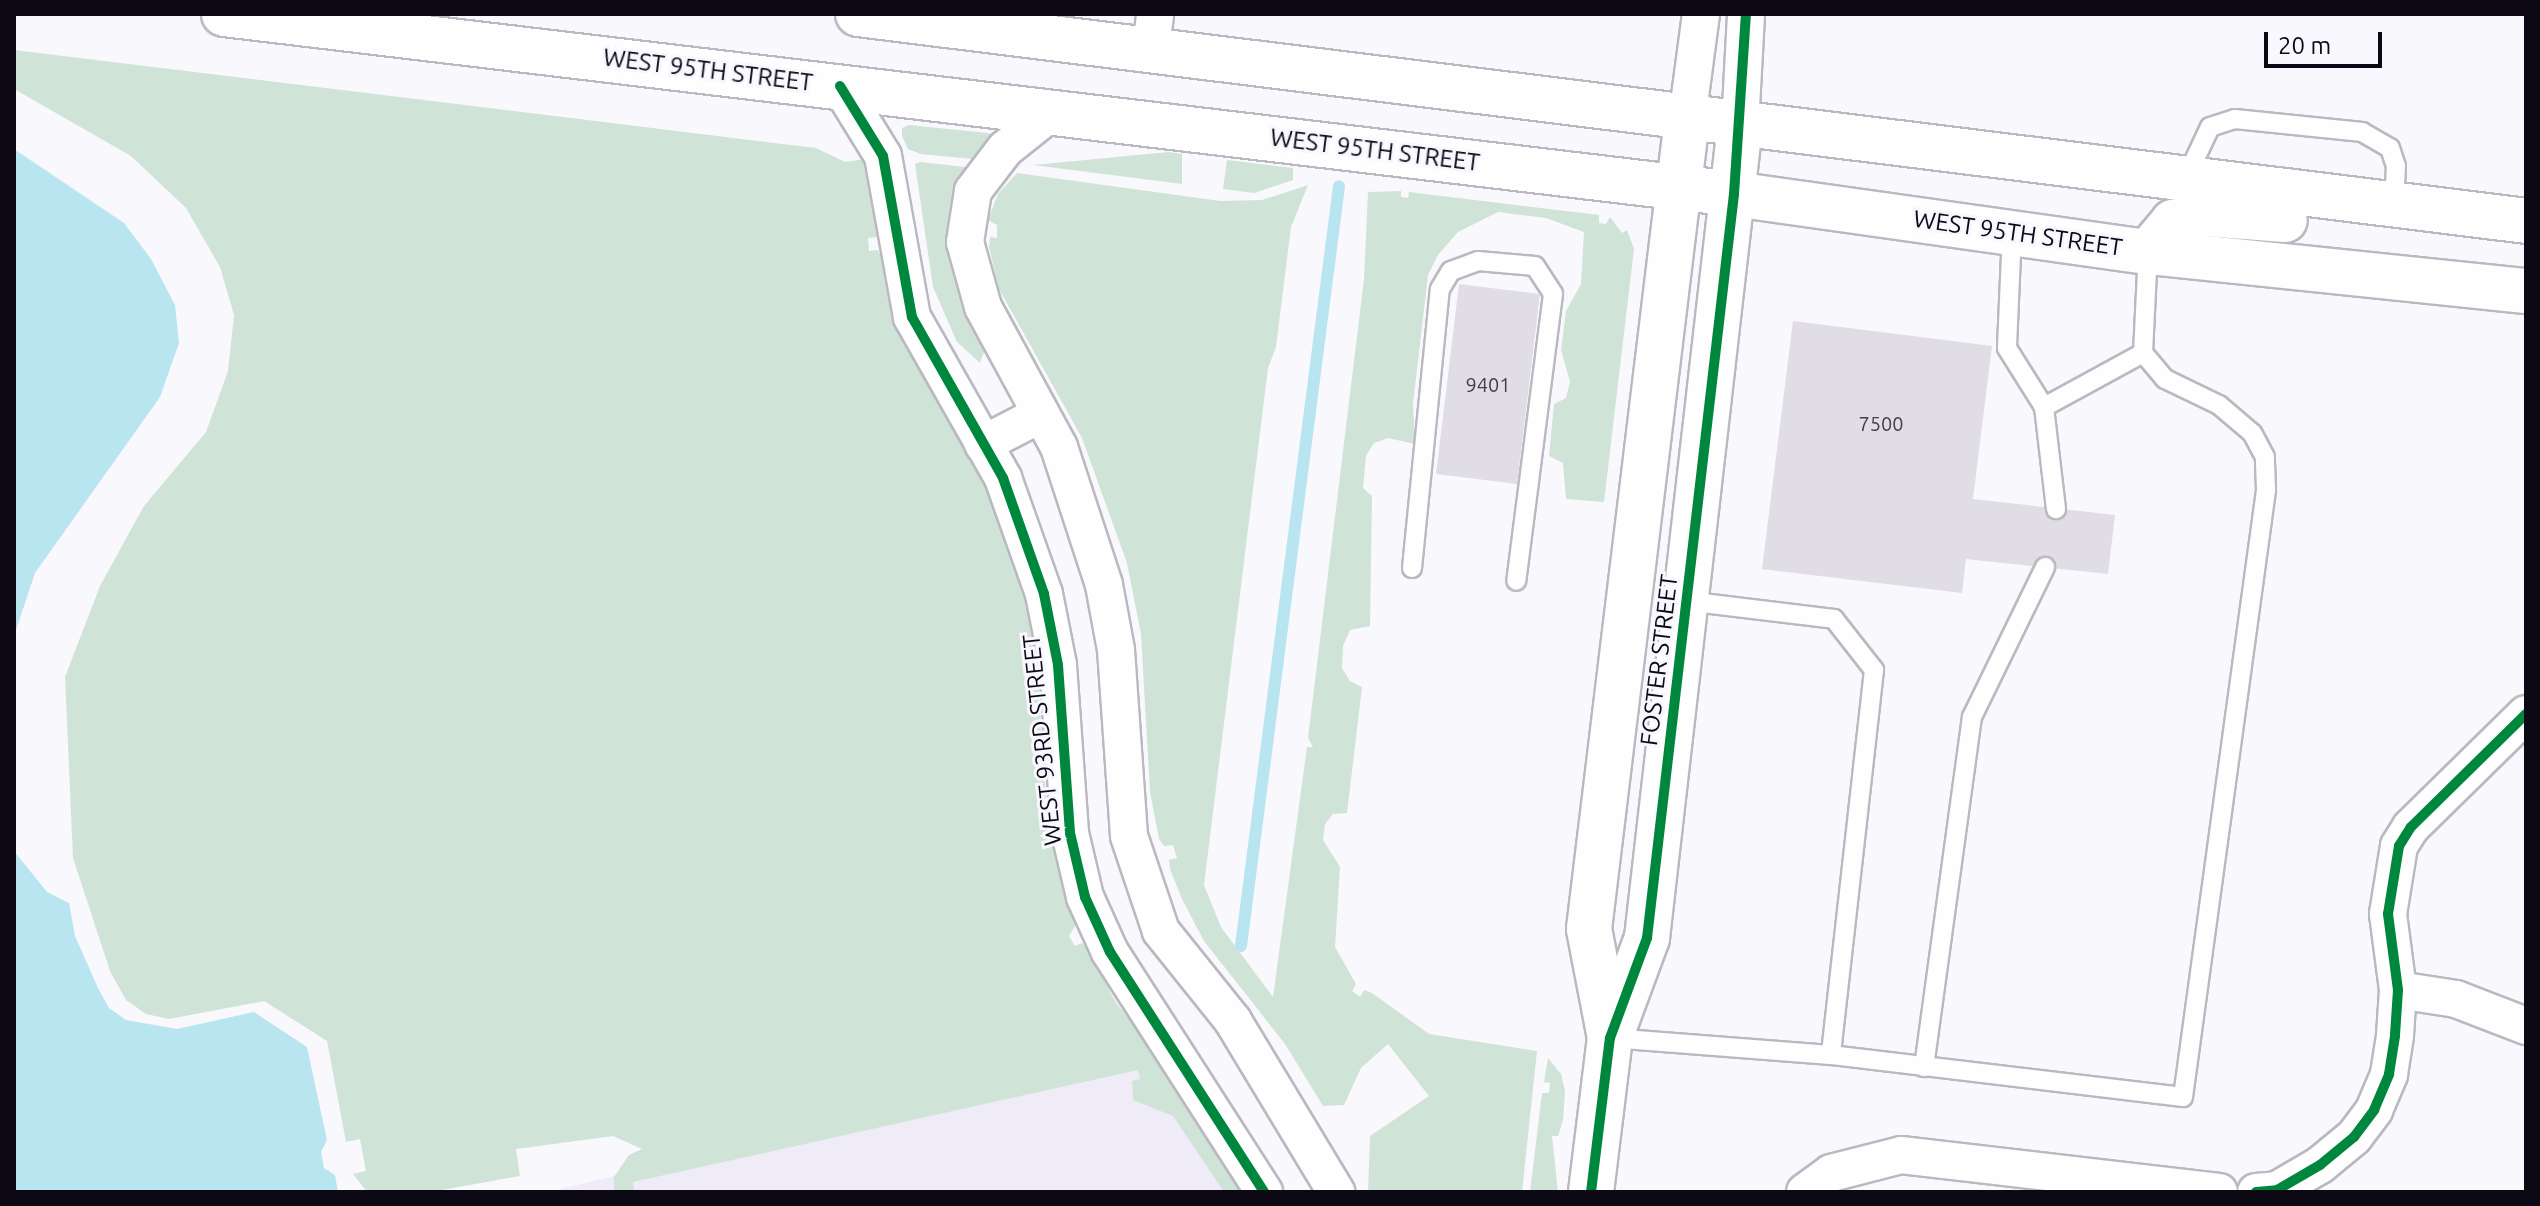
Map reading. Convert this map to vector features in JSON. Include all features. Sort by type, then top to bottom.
[{"type":"main road","name":"WEST 95TH STREET","points":[[224,14],[1734,194],[2148,252],[2526,291]]},
{"type":"main road","points":[[858,14],[1153,31],[1687,119],[2526,221]]},
{"type":"main road","name":"FOSTER STREET","points":[[1610,1038],[1589,929],[1675,187],[1687,119]]},
{"type":"main road","name":"FOSTER STREET","points":[[1591,1192],[1610,1038],[1647,938],[1740,126]]},
{"type":"main road","points":[[2148,252],[2173,222],[2207,214],[2419,230],[2445,211]]},
{"type":"street","points":[[1687,119],[1701,14]]},
{"type":"street","points":[[1740,126],[1746,14]]},
{"type":"street","name":"WEST 93RD STREET","points":[[840,86],[883,156],[912,317],[1003,478],[1044,594],[1058,665],[1070,833],[1085,897],[1110,952],[1264,1192]]},
{"type":"street","points":[[1053,111],[1005,149],[973,191],[965,242],[983,307],[1059,447],[1104,585],[1116,650],[1129,836],[1161,931],[1233,1021],[1336,1192]]},
{"type":"street","points":[[983,444],[1041,414]]},
{"type":"street","points":[[2256,1192],[2277,1190],[2320,1165],[2354,1137],[2374,1110],[2389,1074],[2398,990],[2388,914],[2399,846],[2411,827],[2526,714]]},
{"type":"street","points":[[2398,990],[2456,999],[2526,1026]]},
{"type":"street","points":[[1805,1192],[1831,1173],[1901,1155],[2042,1169],[2107,1187],[2219,1192]]},
{"type":"lane","points":[[2185,179],[2210,127],[2235,119],[2362,132],[2390,148],[2396,166],[2394,205]]},
{"type":"lane","points":[[2012,232],[2007,348],[2044,407],[2056,509]]},
{"type":"lane","points":[[1610,1038],[1831,1055],[2183,1097],[2266,490],[2265,457],[2241,424],[2219,405],[2165,379],[2143,353],[2148,252]]},
{"type":"lane","points":[[1412,568],[1440,289],[1451,271],[1478,261],[1535,266],[1553,294],[1516,581]]},
{"type":"lane","points":[[2044,407],[2143,353]]},
{"type":"lane","points":[[1924,1067],[1972,717],[2045,567]]},
{"type":"lane","points":[[1686,601],[1834,619],[1874,670],[1831,1055]]},
{"type":"shaded area","points":[[1148,1047],[1248,1192],[548,1192]]},
{"type":"green space","points":[[14,50],[816,148],[845,162],[865,159],[879,228],[877,237],[868,238],[869,251],[877,250],[883,257],[911,351],[990,489],[1026,596],[1036,651],[1048,826],[1076,924],[1069,936],[1075,946],[1082,943],[1088,950],[1115,1001],[1195,1106],[1248,1192],[1224,1192],[1173,1116],[1133,1100],[1132,1081],[1140,1079],[1138,1070],[633,1182],[634,1192],[614,1192],[614,1177],[629,1155],[642,1149],[613,1136],[516,1149],[520,1176],[431,1192],[367,1192],[353,1174],[366,1171],[360,1139],[346,1142],[327,1041],[264,1001],[169,1019],[146,1014],[126,1000],[110,971],[73,858],[65,677],[100,586],[144,506],[206,432],[228,371],[234,315],[220,267],[186,208],[131,156],[14,89]]},
{"type":"green space","points":[[909,125],[988,133],[994,137],[982,160],[921,154],[908,149],[902,136],[902,128]]},
{"type":"green space","points":[[1169,152],[1182,154],[1182,184],[1033,165]]},
{"type":"green space","points":[[1227,160],[1293,168],[1293,180],[1254,193],[1223,189]]},
{"type":"green space","points":[[915,164],[965,167],[970,175],[984,352],[980,363],[957,342],[933,287]]},
{"type":"green space","points":[[1017,173],[1220,201],[1262,200],[1308,185],[1291,227],[1276,347],[1268,368],[1204,885],[1221,927],[1273,997],[1307,747],[1313,747],[1308,738],[1364,279],[1368,192],[1401,191],[1401,197],[1408,198],[1409,192],[1599,215],[1599,223],[1606,224],[1610,217],[1622,233],[1627,230],[1634,249],[1604,502],[1566,499],[1563,463],[1549,456],[1554,404],[1566,398],[1570,382],[1561,350],[1566,311],[1581,284],[1584,232],[1546,218],[1498,212],[1458,232],[1438,255],[1428,275],[1413,404],[1415,444],[1388,438],[1374,443],[1366,456],[1363,488],[1372,496],[1370,626],[1350,630],[1343,646],[1342,668],[1350,681],[1362,687],[1347,813],[1333,814],[1325,824],[1323,840],[1340,867],[1335,947],[1356,984],[1352,991],[1360,997],[1364,990],[1372,993],[1429,1034],[1537,1051],[1522,1192],[1368,1192],[1370,1136],[1429,1096],[1388,1044],[1361,1068],[1344,1105],[1323,1106],[1285,1044],[1204,941],[1182,899],[1170,869],[1169,860],[1177,858],[1173,845],[1164,846],[1159,839],[1150,792],[1141,634],[1127,563],[1082,438],[999,289],[989,247],[990,237],[997,238],[997,225],[988,220],[998,194]]},
{"type":"green space","points":[[1548,1058],[1561,1074],[1565,1091],[1563,1120],[1558,1136],[1552,1136],[1558,1192],[1530,1192],[1542,1093],[1549,1093],[1550,1083],[1544,1082]]},
{"type":"water","points":[[14,149],[124,223],[151,259],[175,305],[179,343],[160,397],[35,573],[14,636]]},
{"type":"water","points":[[14,851],[47,892],[69,903],[75,936],[98,988],[109,1008],[126,1020],[177,1029],[254,1012],[307,1047],[327,1140],[321,1152],[324,1168],[335,1175],[338,1192],[14,1192]]},
{"type":"building","points":[[1459,284],[1540,294],[1517,484],[1436,474]]},
{"type":"building","points":[[1793,321],[1992,346],[1973,499],[2115,515],[2108,574],[1966,559],[1962,593],[1762,569]]},
{"type":"waterway","points":[[1241,946],[1339,186]]},
{"type":"cycle path","points":[[1591,1192],[1610,1038],[1647,938],[1734,194],[1746,14]]},
{"type":"cycle path","points":[[840,86],[883,156],[912,317],[1003,478],[1044,594],[1058,665],[1070,833],[1085,897],[1110,952],[1264,1192]]},
{"type":"cycle path","points":[[2256,1192],[2277,1190],[2320,1165],[2354,1137],[2374,1110],[2389,1074],[2395,1035],[2398,990],[2388,914],[2399,846],[2411,827],[2526,714]]}]
